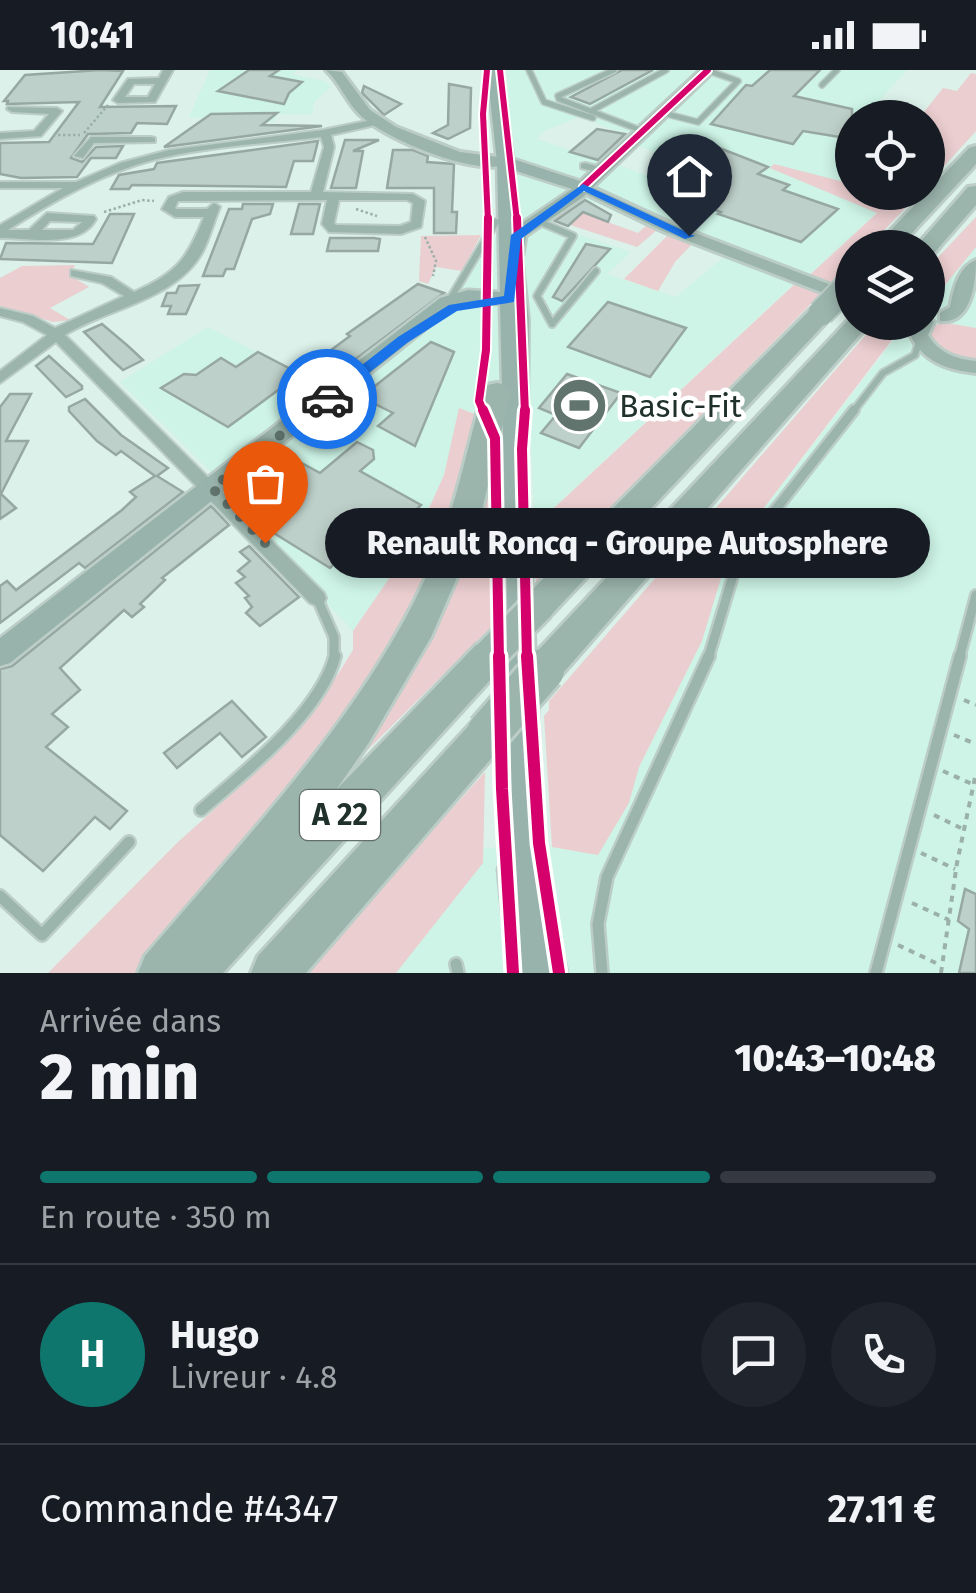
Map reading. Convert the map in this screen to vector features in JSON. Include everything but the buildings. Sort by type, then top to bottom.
[{"type":"highway","points":[[902,230],[976,152]]},
{"type":"highway","points":[[942,230],[976,192]]},
{"type":"highway","points":[[945,230],[976,205]]},
{"type":"highway","name":"A 22","points":[[190,973],[488,656],[821,313],[835,307]]},
{"type":"highway","name":"A 22","points":[[276,973],[543,670],[835,321]]},
{"type":"highway","points":[[162,973],[325,772],[413,638],[460,534],[493,407]]},
{"type":"main road","points":[[494,70],[493,407],[504,469],[515,863],[526,973]]},
{"type":"main road","points":[[494,299],[518,234],[583,187],[592,168],[638,133],[705,70]]},
{"type":"main road","points":[[496,162],[583,187]]},
{"type":"main road","points":[[496,162],[494,299],[527,822],[535,906],[549,973]]},
{"type":"main road","points":[[0,654],[447,302],[464,296],[494,299]]},
{"type":"main road","points":[[403,340],[457,306],[494,299]]},
{"type":"street","points":[[332,70],[344,79],[360,108],[376,122],[426,142],[496,162]]},
{"type":"street","points":[[118,100],[131,81],[165,75]]},
{"type":"street","points":[[118,100],[151,100],[165,75]]},
{"type":"street","points":[[0,136],[34,135],[58,111],[12,109]]},
{"type":"street","points":[[17,136],[38,109]]},
{"type":"street","points":[[0,232],[76,185],[149,157],[326,135],[376,122]]},
{"type":"street","points":[[149,157],[146,150],[158,128]]},
{"type":"street","points":[[316,196],[329,146],[326,135]]},
{"type":"street","points":[[80,156],[87,137],[151,140]]},
{"type":"street","points":[[0,185],[76,185]]},
{"type":"street","points":[[583,187],[671,229],[835,293]]},
{"type":"street","points":[[211,213],[168,209],[179,196],[334,196],[415,197],[419,202],[417,224],[412,228],[330,228],[334,196]]},
{"type":"street","points":[[0,378],[56,334],[166,282],[186,266],[218,196]]},
{"type":"street","points":[[0,232],[78,233],[89,218]]},
{"type":"street","points":[[945,316],[958,310],[965,279],[976,265]]},
{"type":"street","points":[[76,273],[106,280],[134,297]]},
{"type":"street","points":[[945,323],[976,320],[976,294]]},
{"type":"street","points":[[0,312],[28,319],[56,334],[318,598]]},
{"type":"street","points":[[932,340],[940,358],[976,367]]},
{"type":"lane","points":[[529,70],[535,96],[543,102],[638,133]]},
{"type":"lane","points":[[614,70],[558,96],[638,133]]},
{"type":"lane","points":[[591,111],[666,70]]},
{"type":"lane","points":[[692,130],[738,81],[705,70]]},
{"type":"lane","points":[[822,85],[837,70]]},
{"type":"lane","points":[[660,112],[698,122]]},
{"type":"lane","points":[[496,162],[518,234],[527,390],[522,449],[532,743],[542,875],[559,973]]},
{"type":"lane","points":[[538,221],[573,236],[537,296],[552,324],[596,271]]},
{"type":"lane","points":[[447,302],[492,231]]},
{"type":"lane","points":[[494,299],[479,402],[493,407],[496,456],[504,828],[513,973]]},
{"type":"lane","points":[[602,973],[598,924],[612,862],[711,651],[740,556],[883,373],[915,355],[920,340]]},
{"type":"lane","points":[[876,973],[976,595]]},
{"type":"lane","points":[[201,810],[266,752],[332,666],[335,643],[318,598]]},
{"type":"lane","points":[[0,896],[42,936],[130,842]]},
{"type":"path","points":[[34,135],[87,137],[104,106],[118,100]]},
{"type":"path","points":[[334,196],[346,206],[412,228],[424,236],[434,250],[434,276]]},
{"type":"path","points":[[89,218],[142,200],[172,200]]},
{"type":"path","points":[[941,729],[976,744]]},
{"type":"path","points":[[931,766],[974,785]]},
{"type":"path","points":[[940,973],[976,773]]},
{"type":"path","points":[[920,809],[964,830]]},
{"type":"path","points":[[910,848],[956,870]]},
{"type":"path","points":[[896,896],[948,920]]},
{"type":"path","points":[[885,940],[942,966]]},
{"type":"shaded area","points":[[210,70],[297,70],[292,74],[324,81],[331,87],[314,102],[312,114],[277,114],[273,122],[189,117]]},
{"type":"shaded area","points":[[507,70],[907,70],[880,100],[835,100],[835,180],[771,167],[835,194],[835,210],[877,212],[858,230],[835,230],[835,251],[801,283],[796,282],[539,521],[534,517],[531,437],[459,409],[444,475],[431,504],[388,580],[353,631],[223,493],[213,474],[120,382],[208,327],[330,390],[468,281],[484,237],[522,239]],"holes":[[[582,116],[610,129],[645,135],[637,145],[718,180],[696,195],[536,139],[546,130]],[[583,198],[725,256],[676,297],[607,274],[631,252],[548,224],[575,199]]]},
{"type":"shaded area","points":[[971,73],[976,74],[976,131],[945,165],[945,100],[933,100],[943,88],[957,91]]},
{"type":"shaded area","points":[[774,164],[835,180],[835,195],[770,168]]},
{"type":"shaded area","points":[[566,207],[638,233],[647,225],[657,230],[637,247],[552,219]]},
{"type":"shaded area","points":[[870,210],[904,210],[884,230],[859,230],[877,213]]},
{"type":"shaded area","points":[[976,217],[976,247],[945,285],[945,250]]},
{"type":"shaded area","points":[[669,234],[693,243],[675,262],[658,291],[624,279]]},
{"type":"shaded area","points":[[481,235],[462,271],[436,267],[428,284],[419,281],[421,236]]},
{"type":"shaded area","points":[[976,247],[976,973],[396,973],[483,863],[484,848],[552,847],[598,855],[629,803],[639,767],[702,641],[728,555],[894,340],[945,340],[945,285]]},
{"type":"shaded area","points":[[835,252],[835,279],[536,584],[534,517],[540,521],[797,282],[801,283]]},
{"type":"shaded area","points":[[75,265],[70,275],[89,287],[50,308],[70,320],[53,322],[0,306],[0,278],[22,266]]},
{"type":"shaded area","points":[[945,323],[976,328],[976,361],[953,356],[932,340],[945,340]]},
{"type":"shaded area","points":[[861,340],[892,340],[728,555],[702,641],[639,767],[629,803],[598,855],[552,847],[544,716],[549,701]]},
{"type":"shaded area","points":[[459,408],[482,417],[491,459],[491,627],[144,973],[48,973],[178,842],[267,762],[338,674],[353,650],[353,631],[388,580],[431,504],[444,475]]},
{"type":"shaded area","points":[[485,772],[483,863],[396,973],[304,973]]},
{"type":"cycle path","points":[[487,70],[483,114],[488,190],[486,350],[479,401],[495,438],[502,789],[513,973]]},
{"type":"cycle path","points":[[500,70],[520,246],[527,390],[522,449],[533,778],[559,973]]},
{"type":"cycle path","points":[[583,187],[708,70]]},
{"type":"way so far","points":[[265,543],[212,488],[327,399]]},
{"type":"place","name":"Basic-Fit","points":[[580,406]]},
{"type":"place","name":"Renault Roncq - Groupe Autosphere","points":[[265,543]]},
{"type":"route","points":[[327,399],[403,340],[453,308],[510,299],[515,238],[583,187],[689,236]]}]
